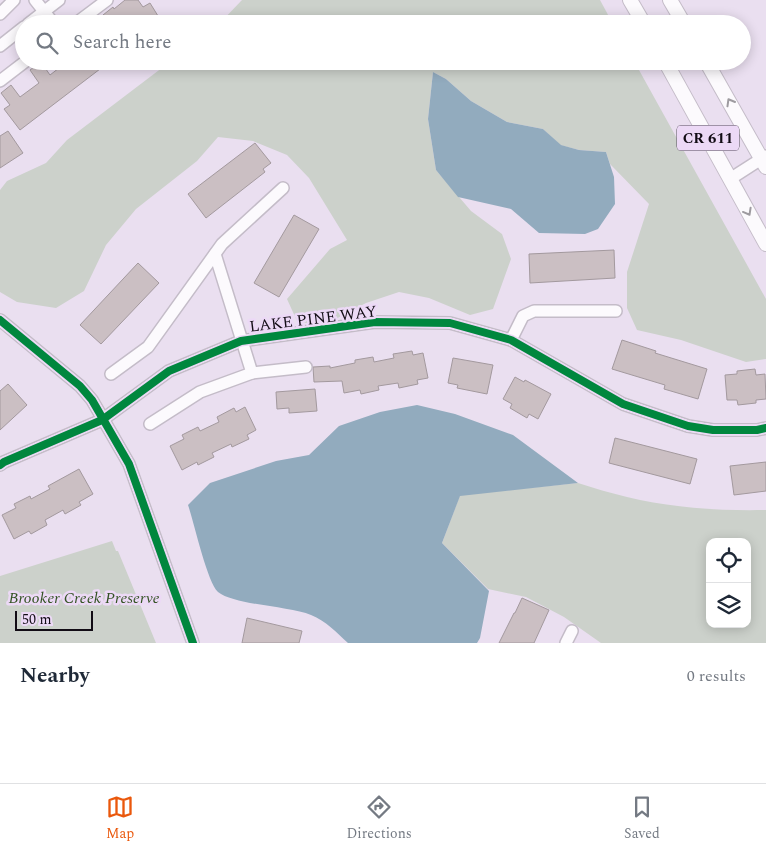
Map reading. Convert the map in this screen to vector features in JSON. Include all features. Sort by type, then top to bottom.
[{"type":"main road","points":[[630,0],[639,15]]},
{"type":"main road","points":[[670,0],[679,15]]},
{"type":"main road","name":"CR 611","points":[[670,70],[766,244]]},
{"type":"main road","name":"CR 611","points":[[711,70],[765,161]]},
{"type":"street","points":[[0,14],[14,0]]},
{"type":"street","points":[[35,0],[47,15]]},
{"type":"street","points":[[39,15],[59,0]]},
{"type":"street","points":[[87,15],[107,0]]},
{"type":"street","points":[[0,46],[15,34]]},
{"type":"street","points":[[0,81],[15,69]]},
{"type":"street","points":[[730,179],[765,161]]},
{"type":"street","points":[[111,374],[148,347],[222,244],[283,188]]},
{"type":"street","points":[[215,254],[252,373]]},
{"type":"street","points":[[511,340],[524,316],[534,311],[616,311]]},
{"type":"street","points":[[0,320],[80,386],[92,400],[129,464],[194,643]]},
{"type":"street","name":"LAKE PINE WAY","points":[[0,465],[102,420],[169,371],[241,341],[375,322],[450,323],[511,340],[584,384],[623,404],[696,427],[713,430],[757,430],[766,428]]},
{"type":"street","points":[[150,424],[200,392],[252,373],[306,367]]},
{"type":"street","points":[[566,643],[572,631]]},
{"type":"green space","points":[[242,0],[600,0],[608,15],[228,15]]},
{"type":"green space","points":[[159,70],[639,70],[766,299],[766,359],[746,362],[681,340],[637,330],[627,308],[627,272],[649,204],[610,164],[606,152],[579,150],[560,145],[543,129],[507,122],[471,101],[446,79],[433,72],[428,119],[436,170],[471,211],[502,234],[511,259],[493,309],[470,315],[429,298],[399,292],[366,303],[328,323],[316,325],[297,321],[287,299],[330,249],[347,240],[309,178],[287,155],[253,141],[218,137],[197,161],[136,209],[106,245],[84,291],[56,308],[17,302],[0,292],[0,190],[7,181],[46,163],[67,140]]},
{"type":"green space","points":[[578,483],[661,504],[731,510],[766,510],[766,643],[601,643],[564,617],[526,597],[488,589],[442,543],[460,495]]},
{"type":"green space","name":"Brooker Creek Preserve","points":[[112,541],[116,551],[118,551],[156,643],[0,643],[0,576]]},
{"type":"water","points":[[433,72],[446,79],[471,101],[507,122],[543,129],[561,145],[579,150],[606,152],[614,177],[615,204],[598,229],[585,234],[539,233],[511,209],[458,197],[436,170],[428,119]]},
{"type":"water","points":[[417,405],[455,414],[513,435],[578,483],[460,496],[442,543],[489,591],[480,638],[477,643],[348,643],[326,624],[311,615],[289,609],[236,600],[218,592],[205,565],[188,505],[210,483],[276,461],[309,455],[339,426],[380,412]]},
{"type":"building","points":[[125,0],[138,0],[143,7],[150,3],[157,15],[103,15],[113,7],[114,9]]},
{"type":"building","points":[[30,70],[47,70],[50,75],[56,70],[99,70],[20,130],[4,109],[10,105],[1,93],[11,85],[20,97],[39,83]]},
{"type":"building","points":[[8,131],[23,153],[0,168],[0,136]]},
{"type":"building","points":[[255,143],[271,163],[263,169],[265,172],[206,218],[188,194]]},
{"type":"building","points":[[294,215],[319,229],[279,297],[254,283]]},
{"type":"building","points":[[614,250],[615,278],[530,283],[529,254]]},
{"type":"building","points":[[138,263],[159,283],[101,344],[80,325]]},
{"type":"building","points":[[622,340],[656,351],[655,353],[707,369],[698,399],[664,389],[665,385],[612,369]]},
{"type":"building","points":[[412,351],[413,355],[423,353],[428,378],[417,380],[418,384],[399,388],[398,383],[378,386],[379,390],[361,394],[360,390],[344,393],[342,381],[314,382],[313,367],[330,366],[330,368],[355,363],[355,360],[373,357],[374,362],[394,358],[393,354]]},
{"type":"building","points":[[453,358],[493,365],[487,394],[457,388],[458,385],[448,383]]},
{"type":"building","points":[[755,369],[756,375],[765,374],[766,399],[756,400],[756,403],[738,405],[737,400],[727,400],[725,375],[737,374],[737,371]]},
{"type":"building","points":[[515,377],[524,382],[525,380],[551,394],[538,419],[529,414],[527,418],[510,408],[512,404],[503,399]]},
{"type":"building","points":[[8,384],[27,405],[0,430],[0,391]]},
{"type":"building","points":[[315,389],[317,411],[289,413],[289,408],[277,409],[276,392]]},
{"type":"building","points":[[245,407],[256,430],[247,435],[249,439],[232,447],[231,444],[212,453],[214,457],[198,465],[197,462],[182,470],[170,446],[184,439],[182,435],[198,427],[200,431],[219,422],[217,417],[234,408],[236,412]]},
{"type":"building","points":[[615,438],[697,459],[690,484],[609,463]]},
{"type":"building","points":[[766,462],[766,491],[734,495],[730,466]]},
{"type":"building","points":[[79,469],[93,494],[79,502],[81,505],[65,514],[63,510],[45,520],[47,525],[31,534],[29,531],[14,539],[2,515],[16,508],[14,504],[30,496],[31,499],[50,489],[48,486]]},
{"type":"building","points":[[522,598],[549,610],[534,643],[499,643],[515,613]]},
{"type":"building","points":[[247,618],[302,631],[299,643],[242,643]]},
{"type":"cycle path","points":[[0,320],[80,386],[92,400],[129,464],[193,643]]},
{"type":"cycle path","points":[[0,465],[102,420],[169,371],[241,341],[375,322],[450,323],[511,340],[623,404],[688,426],[713,430],[757,430],[766,428]]}]
